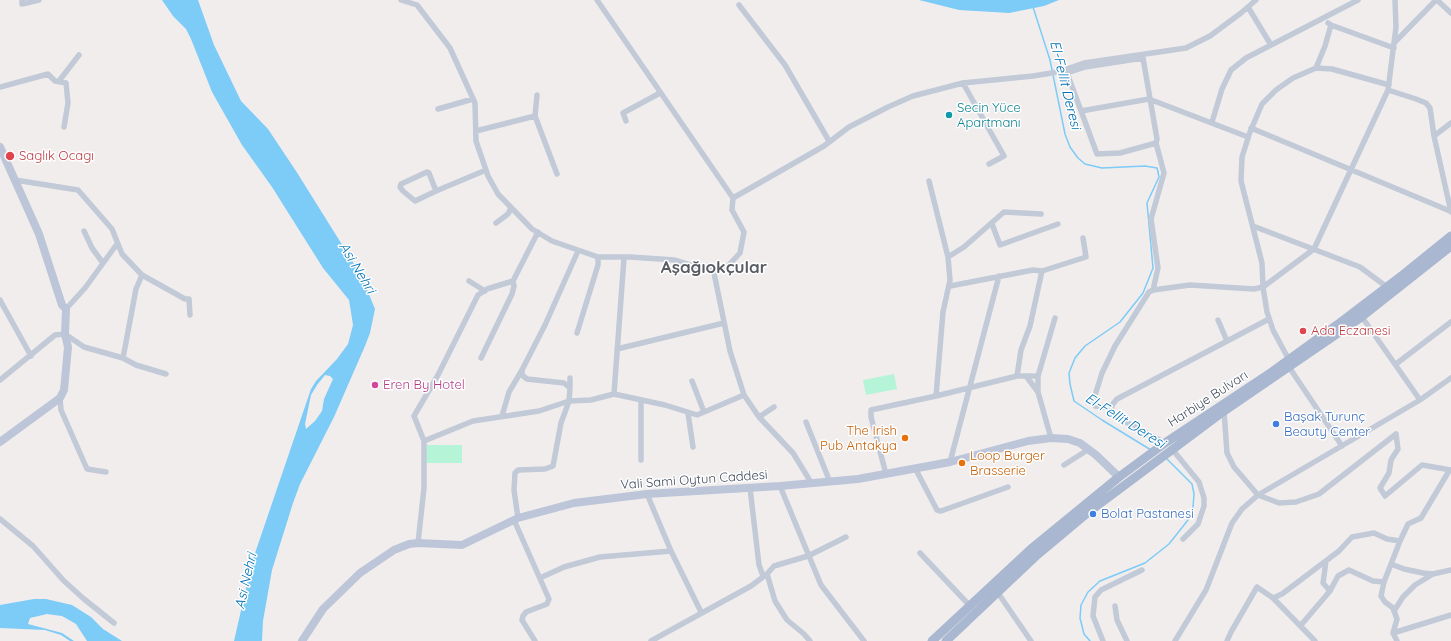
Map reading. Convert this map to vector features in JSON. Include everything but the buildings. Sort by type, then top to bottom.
[{"type":"main road","name":"Harbiye Bulvarı","points":[[995,588],[1036,545],[1119,477],[1140,461],[1169,446],[1224,411],[1289,364],[1451,236]]},
{"type":"main road","name":"Harbiye Bulvarı","points":[[932,641],[1086,514],[1148,466],[1169,446],[1289,364],[1362,317],[1451,246]]},
{"type":"main road","name":"Harbiye Bulvarı","points":[[946,641],[973,608]]},
{"type":"street","points":[[22,0],[22,4],[38,0]]},
{"type":"street","points":[[401,0],[409,1],[417,5],[450,48],[475,102],[476,141],[486,170],[498,194],[538,232],[552,241],[598,258],[674,260],[694,266],[710,267],[713,270],[730,351],[744,395],[759,417],[793,453],[812,484]]},
{"type":"street","points":[[597,0],[733,198],[732,210],[744,232],[740,254],[727,267],[713,270]]},
{"type":"street","points":[[1066,71],[1084,63],[1186,48],[1210,36],[1256,0]]},
{"type":"street","points":[[1212,122],[1222,89],[1231,70],[1246,58],[1358,0]]},
{"type":"street","points":[[1110,408],[1095,406],[1093,402],[1102,373],[1115,346],[1149,292],[1153,290],[1190,285],[1254,289],[1263,287],[1314,249],[1388,87],[1396,27],[1395,0]]},
{"type":"street","points":[[1394,46],[1437,0],[1451,13]]},
{"type":"street","points":[[739,5],[785,65],[829,141]]},
{"type":"street","points":[[1248,7],[1271,45]]},
{"type":"street","points":[[1323,19],[1331,25],[1394,46]]},
{"type":"street","points":[[1316,68],[1325,46],[1331,25]]},
{"type":"street","points":[[58,81],[79,55]]},
{"type":"street","points":[[733,198],[829,141],[849,127],[913,96],[963,83],[1049,74],[1085,66],[1143,58],[1157,139],[1156,144],[1164,173],[1151,219],[1158,268],[1153,290]]},
{"type":"street","points":[[1342,446],[1289,364],[1269,319],[1263,287],[1262,263],[1241,181],[1242,157],[1248,137],[1262,104],[1276,90],[1293,78],[1316,68],[1332,70],[1388,87],[1426,103],[1430,108],[1434,136],[1451,211]]},
{"type":"street","points":[[1066,71],[1097,154],[1120,153],[1156,144]]},
{"type":"street","points":[[0,87],[48,74],[55,81],[66,83],[68,103],[64,127]]},
{"type":"street","points":[[963,83],[1004,156],[989,164]]},
{"type":"street","points":[[626,121],[623,113],[660,93]]},
{"type":"street","points":[[537,95],[535,116],[557,174]]},
{"type":"street","points":[[438,109],[473,99]]},
{"type":"street","points":[[1081,111],[1149,99],[1248,137]]},
{"type":"street","points":[[476,131],[535,116]]},
{"type":"street","points":[[1434,136],[1451,122]]},
{"type":"street","points":[[1252,128],[1451,211]]},
{"type":"street","points":[[0,147],[3,165],[15,180],[39,234],[62,305],[66,309]]},
{"type":"street","points":[[436,191],[429,173],[427,172],[404,181],[400,187],[415,201],[486,170]]},
{"type":"street","points":[[15,180],[78,190],[112,229],[122,254],[142,275],[185,299],[189,299],[190,315]]},
{"type":"street","points":[[929,182],[937,207],[948,257],[950,286],[943,312],[936,396]]},
{"type":"street","points":[[496,223],[508,214],[511,208]]},
{"type":"street","points":[[948,257],[992,224],[1004,212],[1041,214]]},
{"type":"street","points":[[992,224],[1000,245],[1058,224]]},
{"type":"street","points":[[1253,226],[1360,267],[1387,287]]},
{"type":"street","points":[[84,231],[92,248],[103,263]]},
{"type":"street","points":[[418,543],[424,488],[424,441],[414,416],[438,375],[470,308],[478,295],[512,281],[538,232]]},
{"type":"street","points":[[950,286],[1033,270],[1042,271],[1086,257],[1083,238]]},
{"type":"street","points":[[0,442],[60,398],[64,390],[68,347],[66,334],[66,309],[85,288],[117,244]]},
{"type":"street","points":[[502,416],[509,392],[546,325],[578,251]]},
{"type":"street","points":[[577,333],[598,265],[598,258]]},
{"type":"street","points":[[614,394],[624,258]]},
{"type":"street","points":[[1017,376],[1021,350],[1030,326],[1042,271]]},
{"type":"street","points":[[123,358],[136,288],[142,275]]},
{"type":"street","points":[[950,462],[999,276]]},
{"type":"street","points":[[469,281],[485,291]]},
{"type":"street","points":[[480,358],[512,294],[514,286],[512,281]]},
{"type":"street","points":[[0,300],[31,356]]},
{"type":"street","points":[[1362,317],[1420,400]]},
{"type":"street","points":[[1051,438],[1038,392],[1038,376],[1055,318]]},
{"type":"street","points":[[1183,539],[1198,524],[1204,506],[1204,498],[1199,482],[1169,446],[1111,414],[1110,408],[1117,399],[1269,319]]},
{"type":"street","points":[[1218,320],[1227,341]]},
{"type":"street","points":[[1396,364],[1451,322]]},
{"type":"street","points":[[617,349],[724,323]]},
{"type":"street","points":[[0,380],[55,335],[66,334],[84,346],[123,358],[136,365],[166,374]]},
{"type":"street","points":[[522,370],[522,376],[527,379],[548,379],[564,383],[570,388]]},
{"type":"street","points":[[886,474],[871,417],[871,410],[969,389],[1017,376],[1038,376]]},
{"type":"street","points":[[1026,376],[1038,392]]},
{"type":"street","points":[[535,641],[522,620],[523,616],[526,612],[547,604],[549,599],[516,519],[514,490],[515,473],[518,470],[545,469],[553,466],[562,422],[569,401],[570,378]]},
{"type":"street","points":[[1175,641],[1206,590],[1232,523],[1242,509],[1258,495],[1420,400],[1451,378]]},
{"type":"street","points":[[692,381],[704,412]]},
{"type":"street","points":[[424,441],[473,422],[539,411],[569,401],[591,400],[614,394],[665,405],[697,416],[744,395]]},
{"type":"street","points":[[60,398],[62,410],[86,469],[106,472]]},
{"type":"street","points":[[641,400],[641,460]]},
{"type":"street","points":[[759,417],[774,407]]},
{"type":"street","points":[[1224,411],[1227,453],[1234,467],[1258,495],[1279,503],[1296,502],[1319,494],[1396,434],[1398,449],[1391,460],[1388,473],[1380,488],[1385,496],[1422,465],[1450,471],[1421,518],[1408,524],[1384,582],[1381,596],[1394,611],[1398,619],[1393,633],[1397,641]]},
{"type":"street","points":[[688,413],[693,446]]},
{"type":"street","points":[[806,422],[830,482]]},
{"type":"street","name":"Vali Sami Oytun Caddesi","points":[[302,641],[322,609],[366,567],[394,550],[409,544],[418,543],[462,545],[516,519],[580,502],[647,494],[830,482],[886,474],[950,462],[1028,441],[1051,438],[1074,441],[1089,449],[1119,477]]},
{"type":"street","points":[[1064,465],[1089,449]]},
{"type":"street","points":[[914,468],[937,510],[940,511],[1008,487]]},
{"type":"street","points":[[780,486],[821,585],[864,641]]},
{"type":"street","points":[[750,488],[759,565],[765,575],[775,601],[787,620],[810,641]]},
{"type":"street","points":[[647,494],[671,551],[701,612]]},
{"type":"street","points":[[0,519],[33,546],[64,581],[114,623]]},
{"type":"street","points":[[1273,598],[1282,594],[1339,551],[1352,537],[1374,532],[1387,539],[1400,541]]},
{"type":"street","points":[[651,641],[701,612],[751,586],[774,566],[808,556],[846,537]]},
{"type":"street","points":[[540,578],[564,567],[600,557],[671,551]]},
{"type":"street","points":[[920,553],[973,608]]},
{"type":"street","points":[[1326,561],[1323,583],[1330,591]]},
{"type":"street","points":[[1391,564],[1404,570],[1433,574]]},
{"type":"street","points":[[1103,641],[1093,616],[1095,597],[1102,590],[1142,570]]},
{"type":"street","points":[[1301,625],[1330,591],[1338,576],[1349,570],[1373,581],[1384,582]]},
{"type":"street","points":[[1394,611],[1403,597],[1415,585],[1433,574],[1451,570]]},
{"type":"street","points":[[1227,641],[1230,632],[1257,587],[1273,598],[1315,641]]},
{"type":"street","points":[[995,588],[1031,641]]},
{"type":"street","points":[[1115,606],[1117,620],[1126,641]]},
{"type":"street","points":[[1393,633],[1451,615]]},
{"type":"green space","points":[[894,374],[897,389],[866,395],[863,380]]},
{"type":"green space","points":[[426,445],[462,445],[462,463],[426,463]]},
{"type":"water","points":[[162,0],[198,0],[214,45],[241,101],[268,129],[296,171],[361,275],[375,309],[370,333],[365,346],[334,417],[300,484],[293,503],[272,570],[263,621],[262,641],[234,641],[252,562],[311,389],[316,381],[337,359],[348,344],[353,325],[349,300],[323,268],[272,187],[242,145],[212,92],[186,29],[173,16]],"holes":[[[325,375],[330,376],[333,379],[324,399],[322,411],[315,421],[306,429],[305,424],[311,395]]]},
{"type":"water","points":[[919,0],[1059,0],[1044,6],[1009,13],[959,10]]},
{"type":"water","points":[[34,599],[46,599],[72,605],[91,617],[103,629],[122,641],[87,641],[76,624],[62,616],[47,614],[30,618],[28,624],[62,633],[74,641],[70,641],[61,635],[45,630],[0,628],[0,605]]},
{"type":"waterway","name":"El-Fellit Deresi","points":[[1033,7],[1050,60],[1065,134],[1070,147],[1078,158],[1085,164],[1102,168],[1145,166],[1157,168],[1159,177],[1147,203],[1153,268],[1143,293],[1120,322],[1085,346],[1075,358],[1069,373],[1074,401],[1151,450]]},
{"type":"waterway","name":"El-Fellit Deresi","points":[[1090,641],[1084,634],[1080,618],[1081,605],[1088,592],[1100,581],[1145,563],[1169,544],[1188,520],[1193,507],[1194,494],[1192,484],[1167,459]]},
{"type":"place","name":"Secin Yüce Apartmanı","points":[[949,115]]},
{"type":"place","name":"Saglık Ocagı","points":[[10,156]]},
{"type":"place","name":"Ada Eczanesi","points":[[1303,331]]},
{"type":"place","name":"Eren By Hotel","points":[[375,385]]},
{"type":"place","name":"Başak Turunç Beauty Center","points":[[1276,424]]},
{"type":"place","name":"The Irish Pub Antakya","points":[[905,438]]},
{"type":"place","name":"Loop Burger Brasserie","points":[[962,463]]},
{"type":"place","name":"Bolat Pastanesi","points":[[1093,514]]},
{"type":"district","name":"Aşağıokçular","points":[[714,268]]},
{"type":"water label","name":"Asi Nehri","points":[[357,268]]},
{"type":"water label","name":"Asi Nehri","points":[[246,581]]}]
